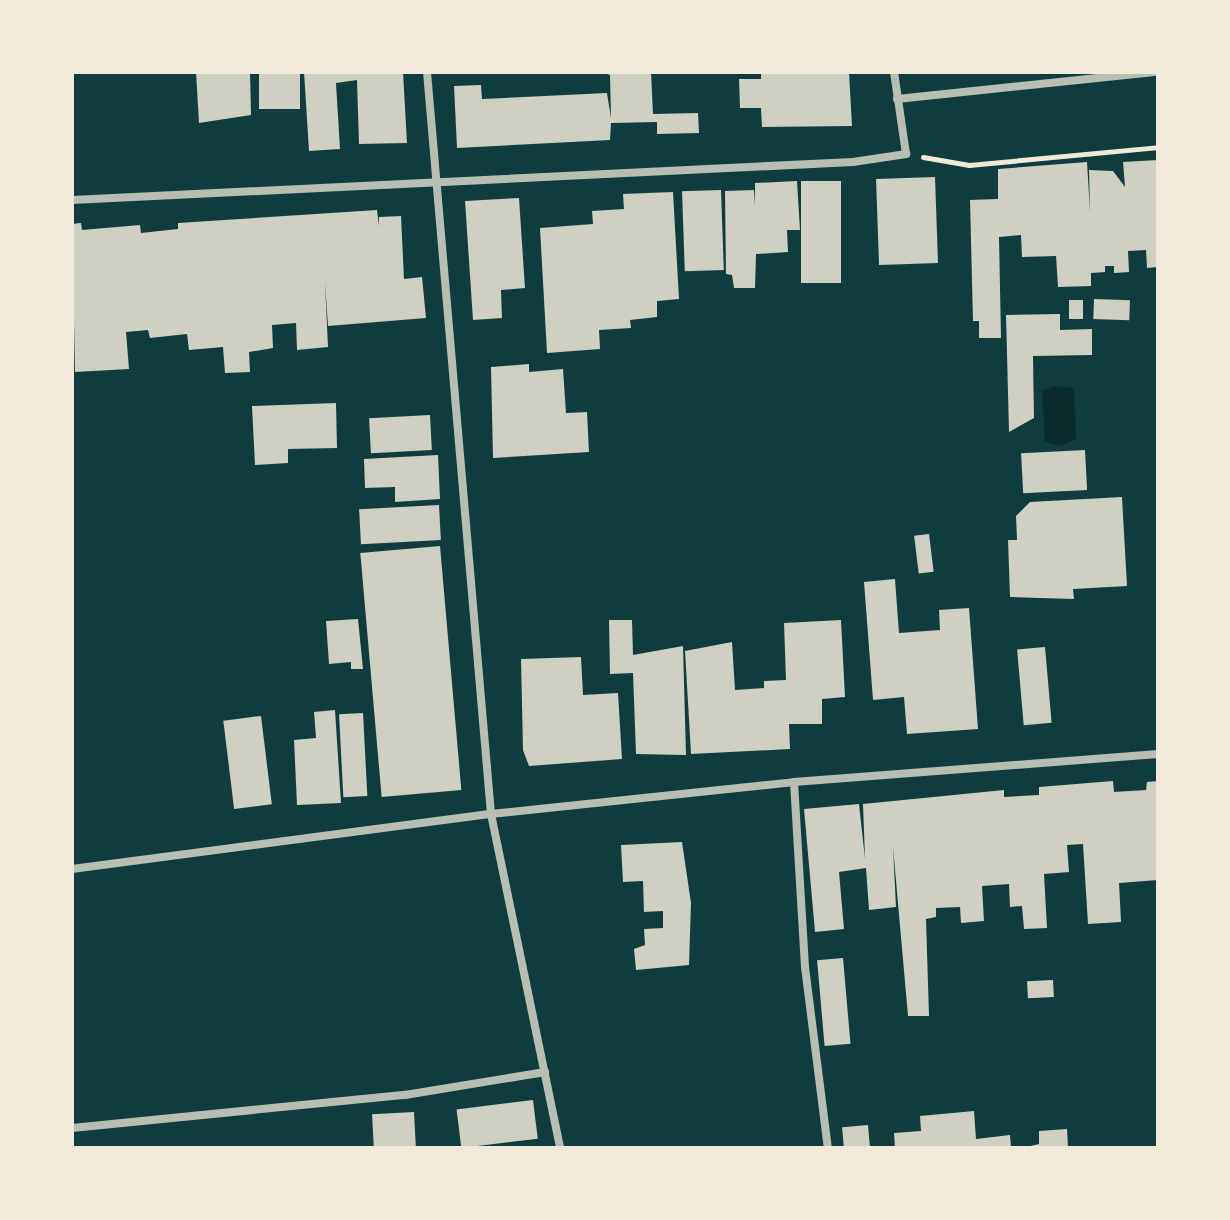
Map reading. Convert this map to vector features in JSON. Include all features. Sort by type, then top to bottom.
[{"type":"street","points":[[427,72],[491,814],[560,1148]]},
{"type":"street","points":[[72,200],[435,178],[853,162],[906,154],[894,72]]},
{"type":"street","points":[[897,99],[1155,72]]},
{"type":"street","points":[[72,869],[491,814],[794,782],[1158,754]]},
{"type":"street","points":[[794,782],[805,967],[828,1148]]},
{"type":"street","points":[[72,1128],[405,1095],[545,1072]]},
{"type":"path","points":[[906,154],[969,165],[1158,147]]},
{"type":"water","points":[[1056,386],[1074,388],[1076,439],[1061,446],[1045,442],[1042,390]]},
{"type":"building","points":[[196,72],[250,72],[251,115],[199,123]]},
{"type":"building","points":[[259,72],[300,72],[300,109],[259,109]]},
{"type":"building","points":[[304,72],[403,72],[407,143],[359,144],[357,80],[336,83],[340,149],[309,151]]},
{"type":"building","points":[[601,72],[651,72],[653,114],[698,113],[699,133],[657,134],[657,122],[611,123],[610,140],[457,148],[454,86],[481,85],[482,99],[607,93],[611,118],[610,75]]},
{"type":"building","points":[[761,72],[849,72],[852,126],[762,127],[761,108],[740,108],[739,79],[761,79]]},
{"type":"building","points":[[1158,160],[1158,267],[1147,268],[1146,250],[1128,251],[1129,272],[1114,273],[1114,266],[1105,266],[1105,272],[1091,273],[1091,286],[1058,287],[1056,256],[1022,257],[1021,235],[999,237],[1001,338],[979,338],[979,321],[973,321],[970,200],[998,199],[998,169],[1087,162],[1090,212],[1089,170],[1113,171],[1125,187],[1123,162]]},
{"type":"building","points":[[935,177],[938,263],[879,265],[876,179]]},
{"type":"building","points":[[797,181],[800,230],[787,230],[788,252],[756,254],[755,288],[734,288],[732,275],[726,274],[725,191],[754,190],[755,206],[755,183]]},
{"type":"building","points":[[801,181],[841,181],[841,283],[801,283]]},
{"type":"building","points":[[721,190],[724,270],[685,271],[682,191]]},
{"type":"building","points":[[673,192],[679,299],[657,301],[657,317],[630,320],[631,328],[599,330],[600,349],[547,353],[540,228],[593,224],[592,211],[624,209],[623,194]]},
{"type":"building","points":[[519,198],[525,288],[501,290],[502,318],[473,320],[465,201]]},
{"type":"building","points":[[377,210],[379,226],[379,217],[401,216],[404,279],[422,277],[426,318],[328,326],[325,282],[328,347],[297,350],[296,323],[272,325],[273,348],[249,352],[250,372],[225,373],[223,347],[189,350],[187,334],[150,338],[148,330],[126,332],[129,369],[75,372],[72,224],[81,223],[82,230],[140,225],[141,233],[178,229],[178,223]]},
{"type":"building","points":[[1094,299],[1130,300],[1129,320],[1093,319]]},
{"type":"building","points":[[1069,300],[1083,300],[1083,319],[1069,319]]},
{"type":"building","points":[[1060,314],[1060,330],[1092,329],[1092,355],[1033,356],[1034,418],[1009,432],[1006,315]]},
{"type":"building","points":[[529,364],[529,372],[563,369],[566,413],[587,412],[589,452],[493,458],[491,367]]},
{"type":"building","points":[[336,403],[337,448],[288,449],[288,463],[255,465],[252,406]]},
{"type":"building","points":[[430,415],[432,450],[371,453],[369,418]]},
{"type":"building","points":[[1085,450],[1087,490],[1023,493],[1021,453]]},
{"type":"building","points":[[438,455],[440,499],[395,502],[395,487],[365,488],[364,459]]},
{"type":"building","points":[[1122,497],[1127,586],[1073,589],[1074,599],[1010,597],[1008,540],[1017,540],[1016,516],[1030,502]]},
{"type":"building","points":[[439,505],[441,540],[361,544],[359,509]]},
{"type":"building","points":[[929,534],[934,572],[919,574],[914,536]]},
{"type":"building","points":[[440,546],[461,790],[382,797],[360,553]]},
{"type":"building","points":[[895,579],[899,633],[940,630],[939,610],[969,608],[978,729],[907,734],[904,697],[873,700],[864,582]]},
{"type":"building","points":[[358,619],[363,669],[351,669],[351,662],[329,664],[326,621]]},
{"type":"building","points":[[609,620],[632,620],[633,655],[683,646],[686,755],[636,754],[633,673],[610,674]]},
{"type":"building","points":[[841,620],[845,697],[822,699],[822,724],[789,724],[790,749],[691,754],[685,651],[732,642],[735,690],[764,688],[764,681],[786,680],[784,623]]},
{"type":"building","points":[[1045,647],[1052,723],[1024,725],[1017,649]]},
{"type":"building","points":[[581,657],[583,695],[618,693],[622,759],[529,766],[523,750],[521,659]]},
{"type":"building","points":[[335,710],[341,803],[297,805],[294,740],[316,738],[314,712]]},
{"type":"building","points":[[363,713],[367,796],[343,797],[339,714]]},
{"type":"building","points":[[261,716],[272,804],[234,809],[223,721]]},
{"type":"building","points":[[1113,781],[1114,792],[1146,790],[1147,782],[1158,781],[1158,880],[1119,883],[1121,922],[1088,924],[1083,844],[1067,845],[1069,872],[1044,874],[1047,928],[1024,929],[1022,906],[1010,907],[1009,884],[982,886],[984,921],[961,923],[960,907],[936,908],[936,917],[926,919],[929,1016],[908,1016],[893,847],[896,907],[869,910],[866,868],[839,872],[844,929],[815,932],[804,809],[859,804],[865,859],[863,804],[1004,790],[1004,797],[1039,795],[1039,787]]},
{"type":"building","points":[[682,842],[691,903],[689,965],[636,970],[634,949],[645,945],[644,929],[663,928],[663,911],[644,912],[643,881],[623,882],[621,845]]},
{"type":"building","points":[[843,958],[850,1044],[825,1046],[817,960]]},
{"type":"building","points":[[1053,980],[1054,997],[1028,998],[1027,981]]},
{"type":"building","points":[[533,1100],[538,1139],[461,1148],[457,1109]]},
{"type":"building","points":[[974,1111],[976,1139],[1010,1135],[1011,1148],[895,1148],[894,1133],[921,1131],[920,1116]]},
{"type":"building","points":[[414,1112],[416,1148],[374,1148],[372,1114]]},
{"type":"building","points":[[868,1125],[870,1148],[844,1148],[842,1127]]},
{"type":"building","points":[[1067,1129],[1068,1148],[1022,1148],[1039,1144],[1039,1131]]}]
